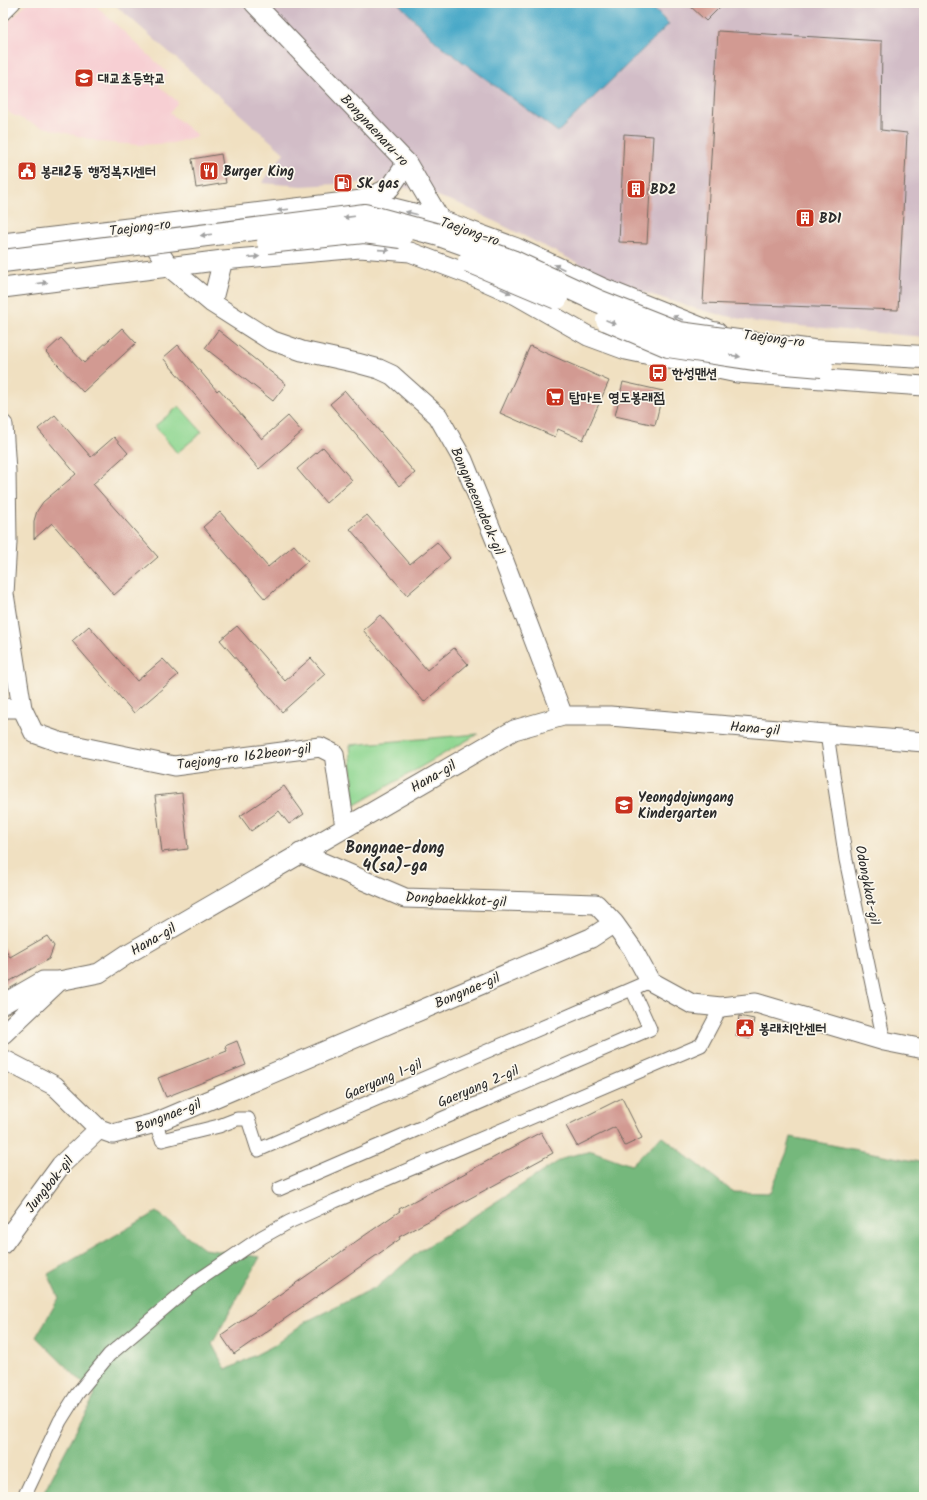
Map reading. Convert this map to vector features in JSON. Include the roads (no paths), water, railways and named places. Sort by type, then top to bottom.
[{"type":"highway","points":[[3,261],[365,215],[439,235],[512,261],[598,301],[679,333],[813,351],[924,357]]},
{"type":"highway","points":[[3,273],[364,232],[409,238],[455,255],[508,276],[668,346],[774,362],[924,372]]},
{"type":"main road","name":"Bongnaenaru-ro","points":[[254,3],[407,163],[441,220],[471,276]]},
{"type":"main road","points":[[362,200],[390,188],[407,163]]},
{"type":"main road","name":"Taejong-ro","points":[[3,243],[362,200],[441,220],[517,248],[603,288],[711,331],[815,343],[924,348]]},
{"type":"main road","name":"Bongnaeeondeok-gil","points":[[142,227],[169,267],[212,304],[270,340],[302,351],[379,369],[392,375],[438,416],[463,460],[502,556],[563,716]]},
{"type":"main road","points":[[3,288],[223,260],[360,248],[410,252],[516,295],[588,336],[626,350],[737,373],[924,386]]},
{"type":"main road","points":[[212,304],[223,260]]},
{"type":"main road","name":"Taejong-ro 162beon-gil","points":[[3,425],[7,542],[4,594],[12,708],[34,733],[59,742],[174,766],[320,746],[334,754],[345,827]]},
{"type":"main road","name":"Hana-gil","points":[[3,1004],[43,981],[59,981],[99,972],[300,853],[514,730],[563,716],[610,716],[924,742]]},
{"type":"main road","name":"Dongbaekkkot-gil","points":[[300,853],[405,898],[596,904],[614,923]]},
{"type":"main road","points":[[614,923],[632,948],[650,981],[692,1004],[721,1007],[756,1003],[884,1041],[924,1049]]},
{"type":"main road","name":"Bongnae-gil","points":[[99,1129],[113,1134],[155,1123],[591,938],[614,923]]},
{"type":"main road","points":[[3,1034],[59,981]]},
{"type":"main road","points":[[3,1059],[55,1086],[99,1129]]},
{"type":"main road","name":"Jungbok-gil","points":[[3,1244],[61,1165],[99,1129]]},
{"type":"street","points":[[3,14],[14,3]]},
{"type":"street","name":"Odongkkot-gil","points":[[827,734],[846,860],[884,1041]]},
{"type":"street","name":"Gaeryang 1-gil","points":[[155,1123],[162,1140],[219,1126],[236,1119],[248,1119],[258,1150],[650,981]]},
{"type":"street","name":"Gaeryang 2-gil","points":[[279,1189],[650,1030],[632,989]]},
{"type":"street","points":[[24,1497],[56,1428],[77,1394],[109,1355],[194,1283],[262,1237],[289,1222],[700,1045],[721,1007]]},
{"type":"water","points":[[398,3],[648,3],[669,24],[558,132],[437,43]]},
{"type":"place","name":"대교초등학교","points":[[84,78]]},
{"type":"place","name":"봉래2동 행정복지센터","points":[[27,171]]},
{"type":"place","name":"Burger King","points":[[209,171]]},
{"type":"place","name":"SK gas","points":[[343,183]]},
{"type":"place","name":"BD2","points":[[636,189]]},
{"type":"place","name":"BD1","points":[[805,218]]},
{"type":"place","name":"한성맨션","points":[[658,373]]},
{"type":"place","name":"탑마트 영도봉래점","points":[[555,397]]},
{"type":"place","name":"Yeongdojungang Kindergarten","points":[[624,805]]},
{"type":"place","name":"봉래치안센터","points":[[745,1028]]},
{"type":"district","name":"Bongnae-dong 4(sa)-ga","points":[[395,856]]}]
